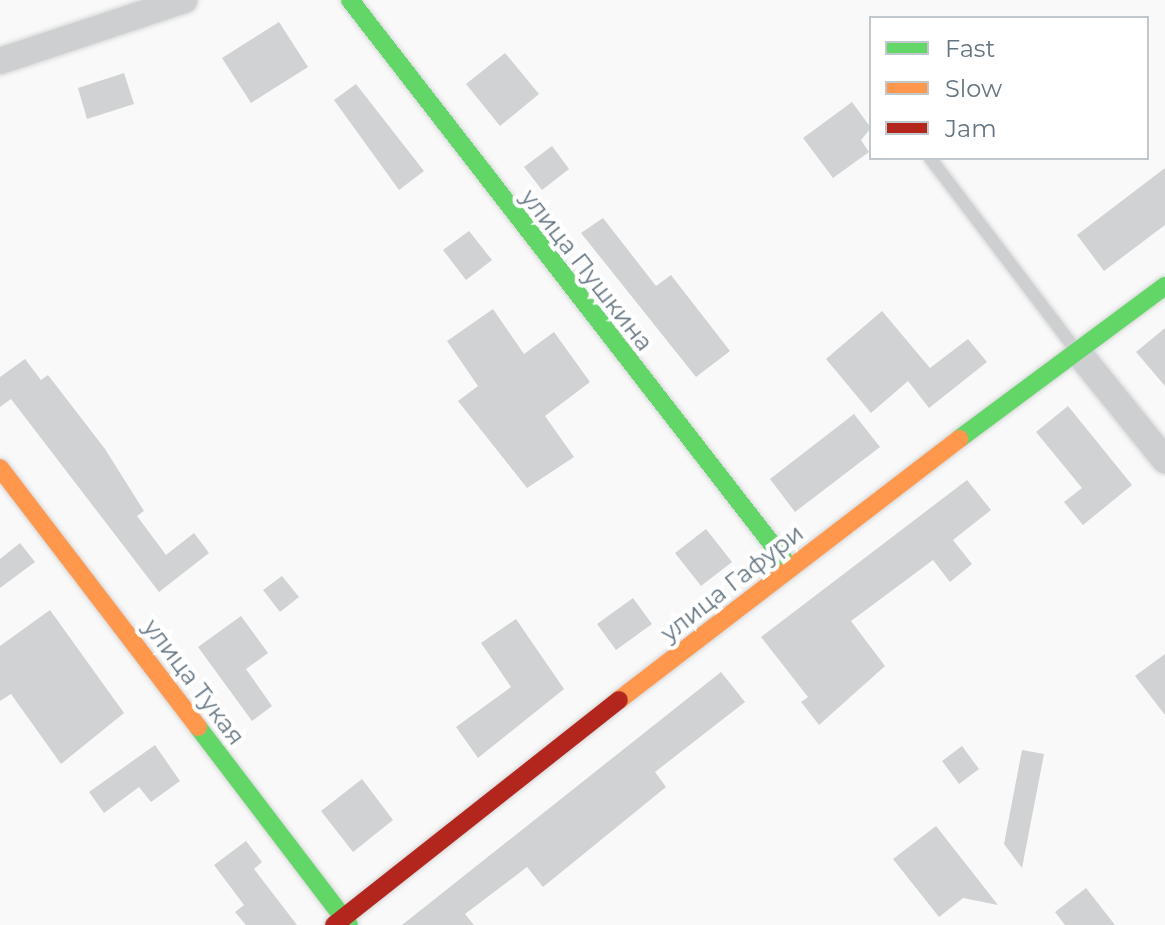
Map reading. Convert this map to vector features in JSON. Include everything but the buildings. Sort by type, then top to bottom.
[{"type":"street","points":[[0,61],[184,0]]},
{"type":"street","name":"улица Пушкина","points":[[350,0],[789,566]]},
{"type":"street","name":"улица Гафури","points":[[342,922],[789,566],[1081,356],[1165,286]]},
{"type":"street","points":[[1081,356],[1165,460]]},
{"type":"street","name":"улица Тукая","points":[[0,468],[342,922]]},
{"type":"lane","points":[[932,160],[1081,356]]},
{"type":"traffic: fast","points":[[350,0],[789,566]]},
{"type":"traffic: fast","points":[[959,439],[1165,286]]},
{"type":"traffic: fast","points":[[198,727],[349,925]]},
{"type":"traffic: slow","points":[[619,700],[959,439]]},
{"type":"traffic: slow","points":[[0,468],[198,727]]},
{"type":"traffic: jam","points":[[334,925],[619,700]]}]
